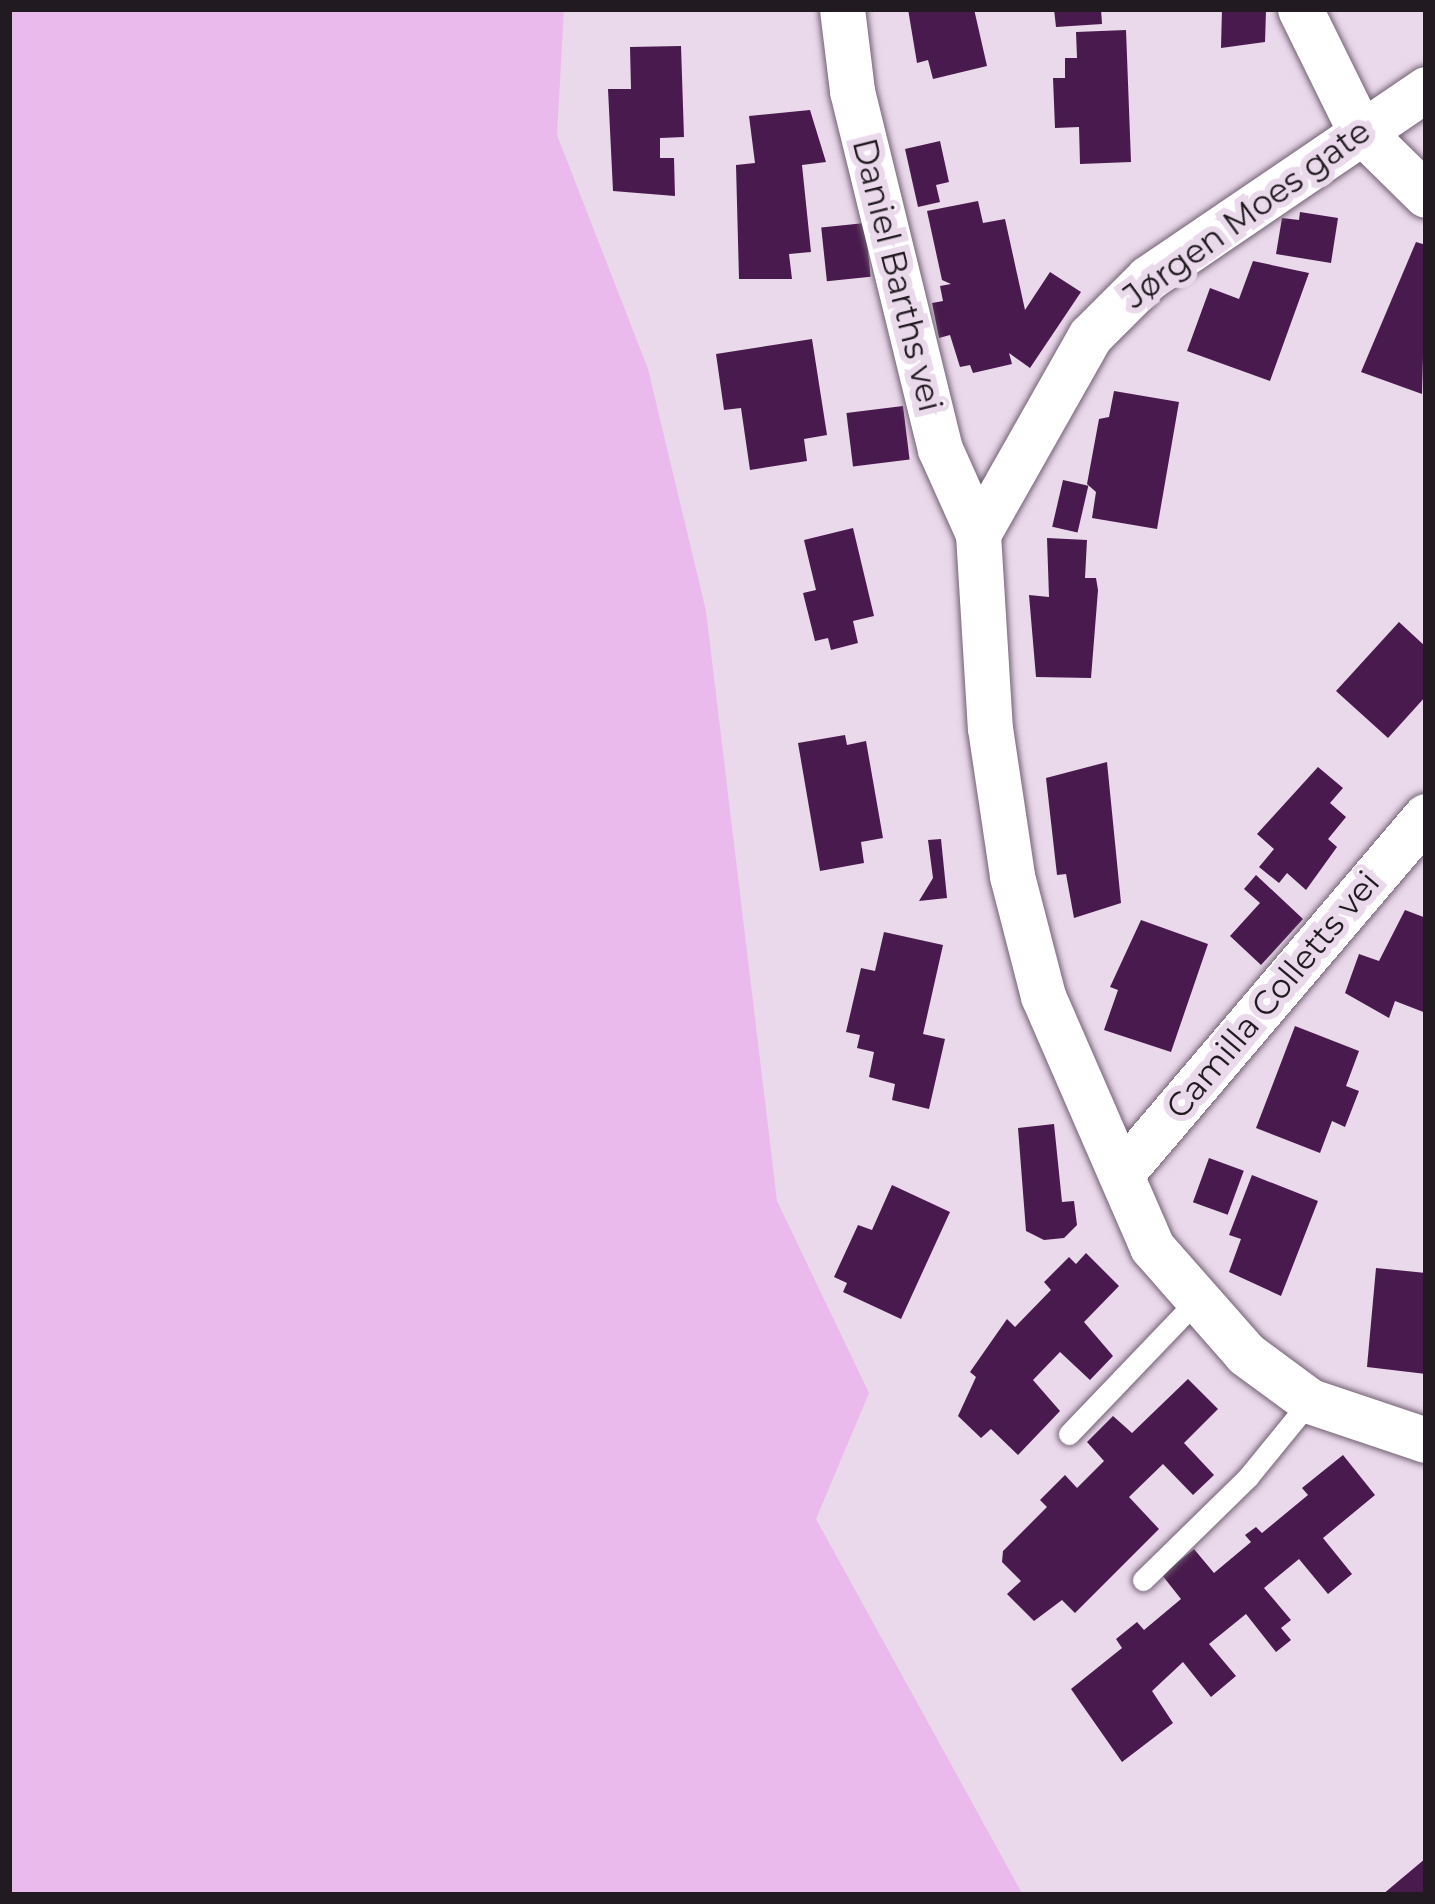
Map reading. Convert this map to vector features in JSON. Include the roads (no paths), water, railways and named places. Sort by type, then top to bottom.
[{"type":"street","name":"Daniel Barths vei","points":[[842,9],[852,91],[940,449],[978,534]]},
{"type":"street","points":[[1301,10],[1359,129],[1426,195]]},
{"type":"street","name":"Jørgen Moes gate","points":[[978,534],[1090,336],[1148,278],[1359,129],[1426,88]]},
{"type":"street","points":[[978,534],[990,728],[1012,876],[1043,996],[1152,1247],[1246,1354],[1310,1401],[1426,1440]]},
{"type":"street","name":"Camilla Colletts vei","points":[[1121,1174],[1426,816]]},
{"type":"lane","points":[[1069,1434],[1196,1301]]},
{"type":"lane","points":[[1143,1580],[1248,1477],[1310,1401]]}]
